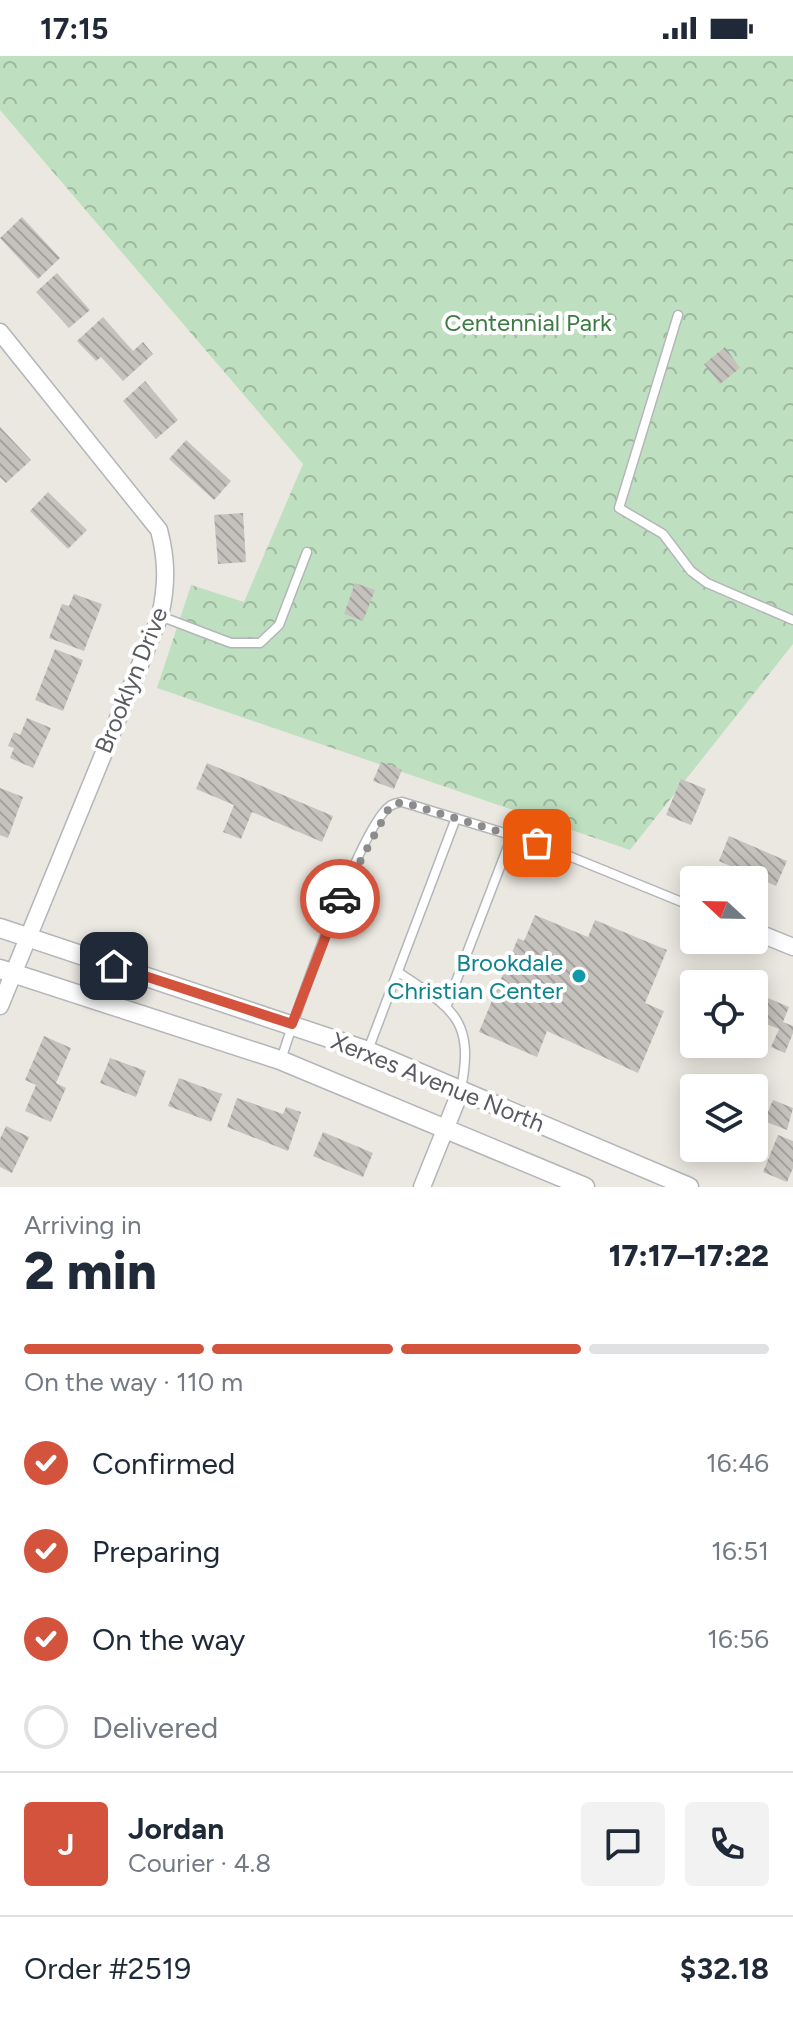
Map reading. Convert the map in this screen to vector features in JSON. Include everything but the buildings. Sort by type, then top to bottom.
[{"type":"street","name":"Brooklyn Drive","points":[[0,332],[159,530],[167,557],[166,588],[160,616],[26,936],[7,971],[0,1006]]},
{"type":"street","name":"Xerxes Avenue North","points":[[0,928],[368,1051],[689,1187]]},
{"type":"street","points":[[768,937],[793,947]]},
{"type":"street","name":"Xerxes Avenue North","points":[[7,971],[280,1060],[585,1187]]},
{"type":"street","points":[[422,1187],[461,1090]]},
{"type":"lane","points":[[678,315],[619,508],[663,534],[691,571],[707,583],[793,620]]},
{"type":"lane","points":[[160,616],[231,643],[260,643],[279,625],[307,552]]},
{"type":"lane","points":[[280,1060],[336,907],[377,824],[390,806],[402,802],[512,836],[680,902]]},
{"type":"lane","points":[[368,1051],[456,818]]},
{"type":"lane","points":[[447,1005],[512,836]]},
{"type":"lane","points":[[398,972],[447,1005],[460,1025],[468,1054],[461,1090]]},
{"type":"green space","name":"Centennial Park","points":[[0,56],[793,56],[793,644],[630,850],[157,688],[191,585],[244,602],[303,464],[0,110]]},
{"type":"way so far","points":[[340,899],[377,824],[390,806],[402,802],[537,843]]},
{"type":"place","name":"Brookdale Christian Center","points":[[579,976]]},
{"type":"route","points":[[114,966],[292,1024],[340,899]]}]
